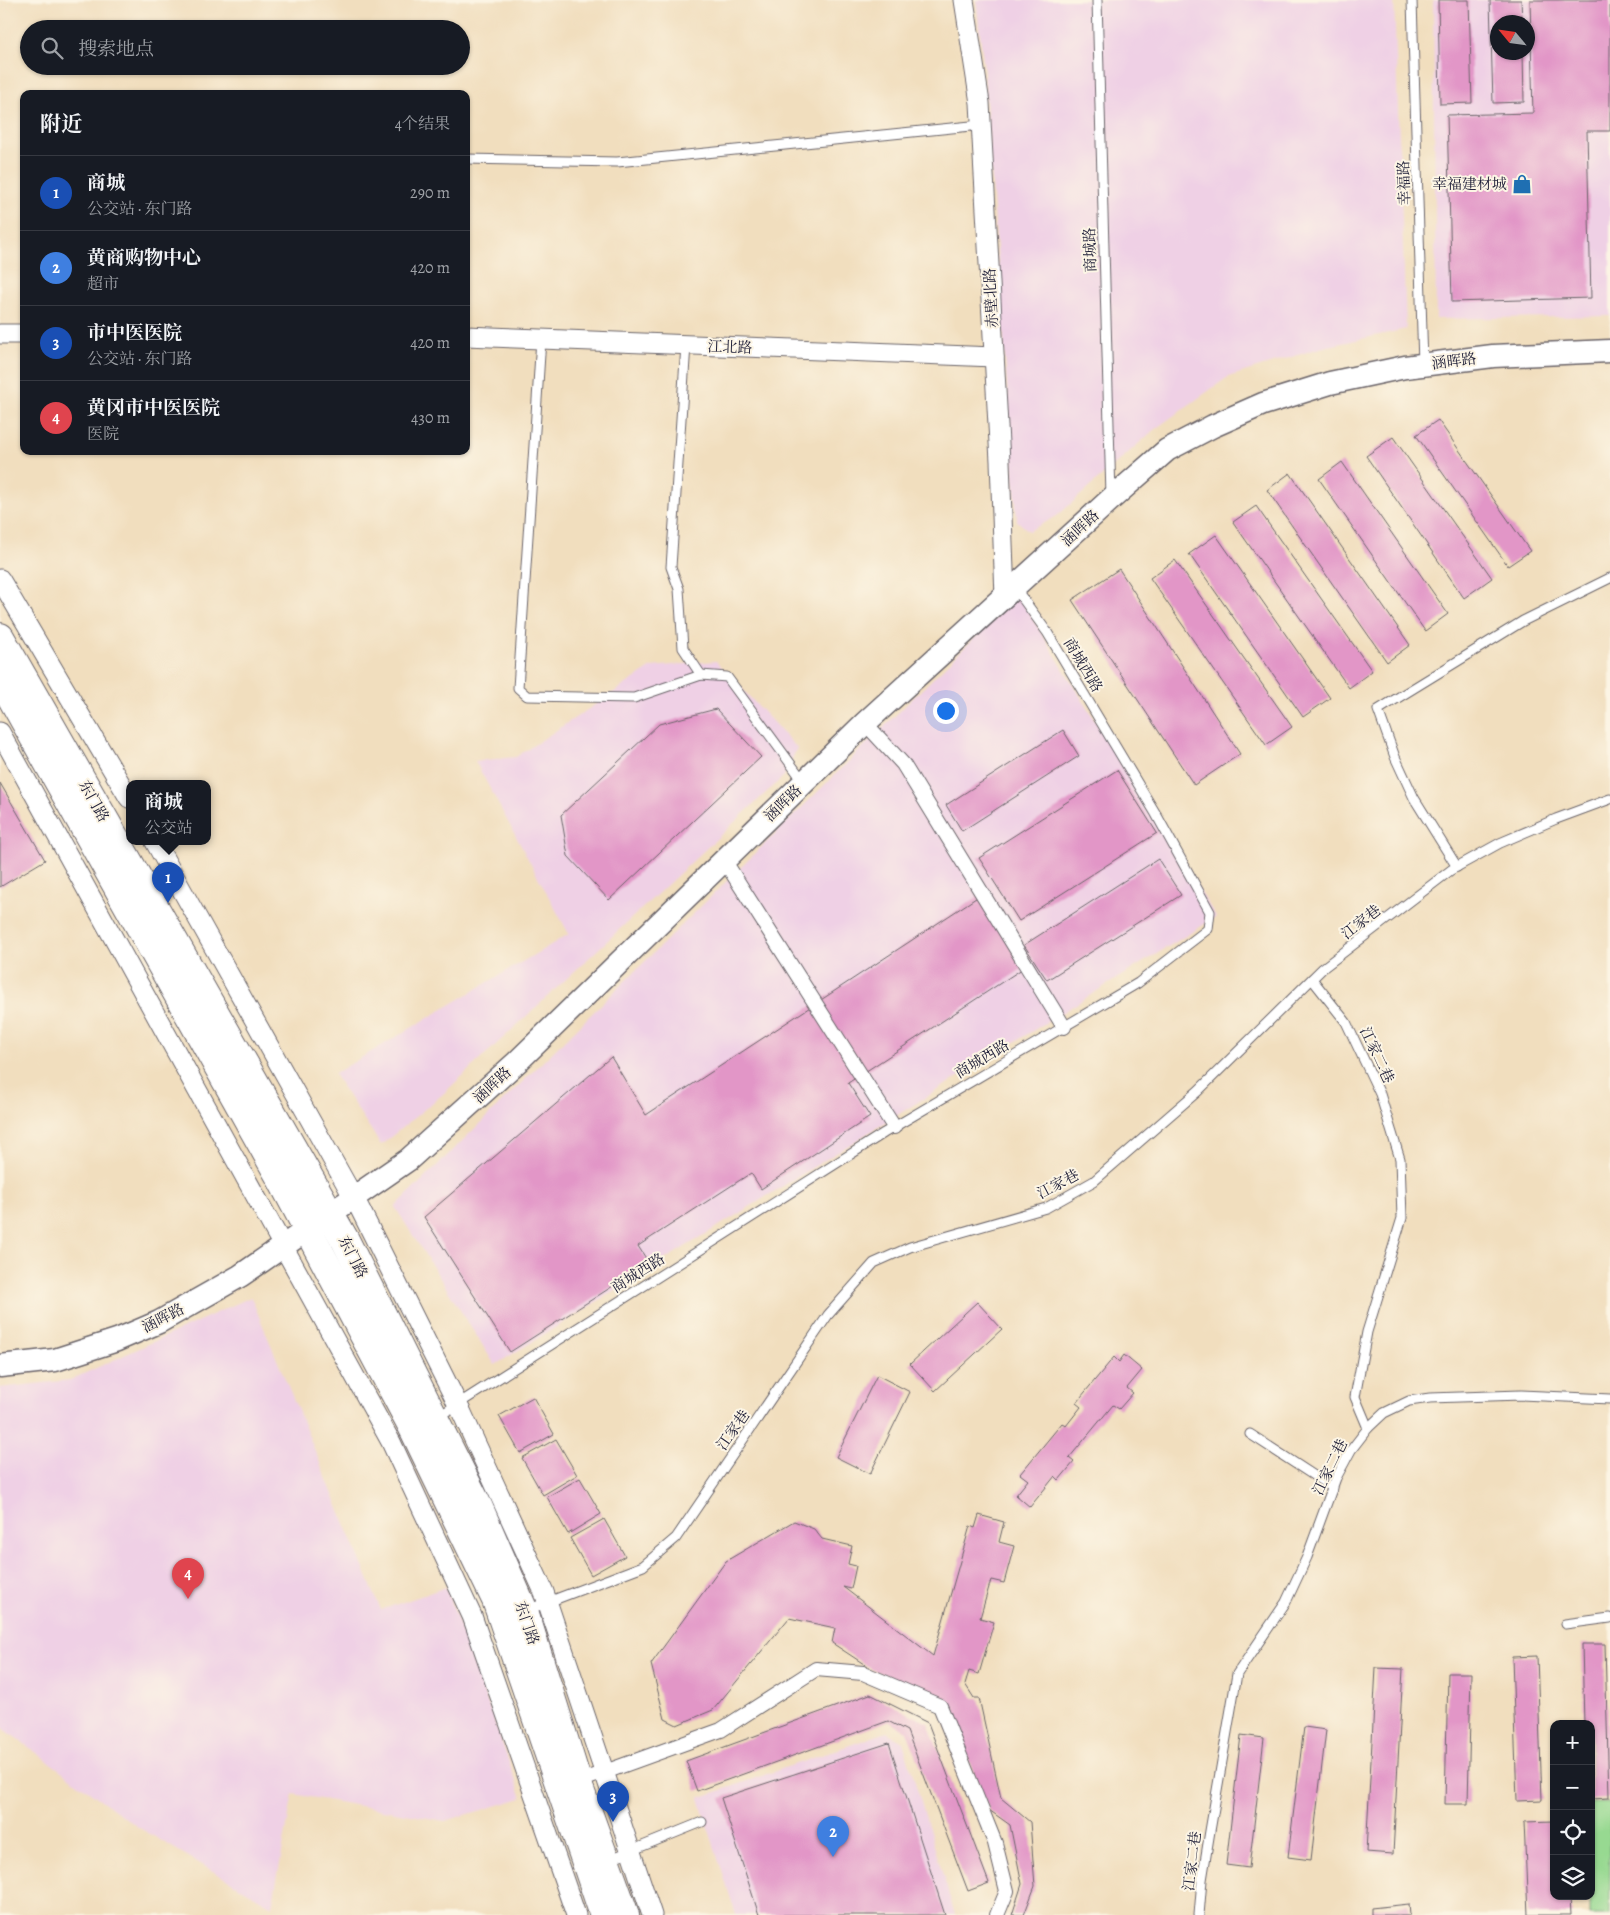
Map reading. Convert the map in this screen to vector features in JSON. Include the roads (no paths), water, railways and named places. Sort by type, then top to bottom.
[{"type":"main road","name":"东门路","points":[[0,637],[226,1036],[345,1240],[479,1508],[536,1606],[577,1782],[625,1915]]},
{"type":"main road","name":"东门路","points":[[0,677],[308,1230],[411,1424],[496,1600],[604,1915]]},
{"type":"street","name":"赤壁北路","points":[[964,0],[980,103],[1000,461],[1010,592]]},
{"type":"street","points":[[0,334],[20,334]]},
{"type":"street","name":"江北路","points":[[470,336],[994,357]]},
{"type":"street","name":"涵晖路","points":[[0,1366],[55,1360],[117,1340],[159,1322],[240,1276],[331,1215],[408,1160],[463,1112],[662,922],[866,723],[1167,450],[1213,426],[1263,404],[1330,383],[1405,367],[1493,356],[1610,351]]},
{"type":"street","points":[[0,579],[126,793]]},
{"type":"street","points":[[866,723],[903,764],[1064,1026]]},
{"type":"street","points":[[0,732],[391,1442],[472,1616],[576,1915]]},
{"type":"street","points":[[157,845],[354,1198],[458,1404],[536,1606],[604,1772],[652,1915]]},
{"type":"street","points":[[724,860],[894,1127]]},
{"type":"street","points":[[577,1782],[721,1730],[816,1669],[863,1673],[940,1706],[996,1843],[1007,1891],[998,1915]]},
{"type":"lane","name":"商城路","points":[[1097,0],[1111,499]]},
{"type":"lane","name":"幸福路","points":[[1412,0],[1423,365]]},
{"type":"lane","points":[[470,158],[617,162],[980,125]]},
{"type":"lane","points":[[541,339],[518,688],[526,696],[634,698],[701,675],[727,677],[804,782]]},
{"type":"lane","points":[[686,345],[671,567],[679,589],[683,648],[701,675]]},
{"type":"lane","points":[[1457,867],[1414,798],[1395,757],[1378,710],[1523,621],[1610,578]]},
{"type":"lane","name":"商城西路","points":[[434,1420],[894,1127],[1138,983],[1208,929],[1210,912],[1156,814],[1052,640],[1010,592]]},
{"type":"lane","name":"江家巷","points":[[536,1606],[643,1566],[676,1538],[828,1315],[874,1263],[910,1247],[1046,1208],[1094,1180],[1198,1091],[1324,968],[1457,867],[1500,843],[1610,799]]},
{"type":"lane","name":"江家二巷","points":[[1200,1915],[1202,1880],[1237,1674],[1286,1602],[1307,1556],[1333,1488],[1351,1450],[1368,1428],[1355,1397],[1367,1332],[1402,1218],[1400,1159],[1380,1094],[1346,1022],[1312,979]]},
{"type":"lane","points":[[1368,1428],[1384,1413],[1409,1401],[1430,1398],[1521,1395],[1610,1399]]},
{"type":"lane","points":[[1250,1434],[1333,1488]]},
{"type":"lane","points":[[1565,1624],[1610,1618]]},
{"type":"lane","points":[[606,1861],[702,1822]]},
{"type":"place","name":"幸福建材城","points":[[1522,184]]},
{"type":"place","name":"商城","points":[[168,903]]},
{"type":"place","name":"黄冈市中医医院","points":[[188,1599]]},
{"type":"place","name":"市中医医院","points":[[613,1822]]},
{"type":"place","name":"黄商购物中心","points":[[833,1857]]}]
